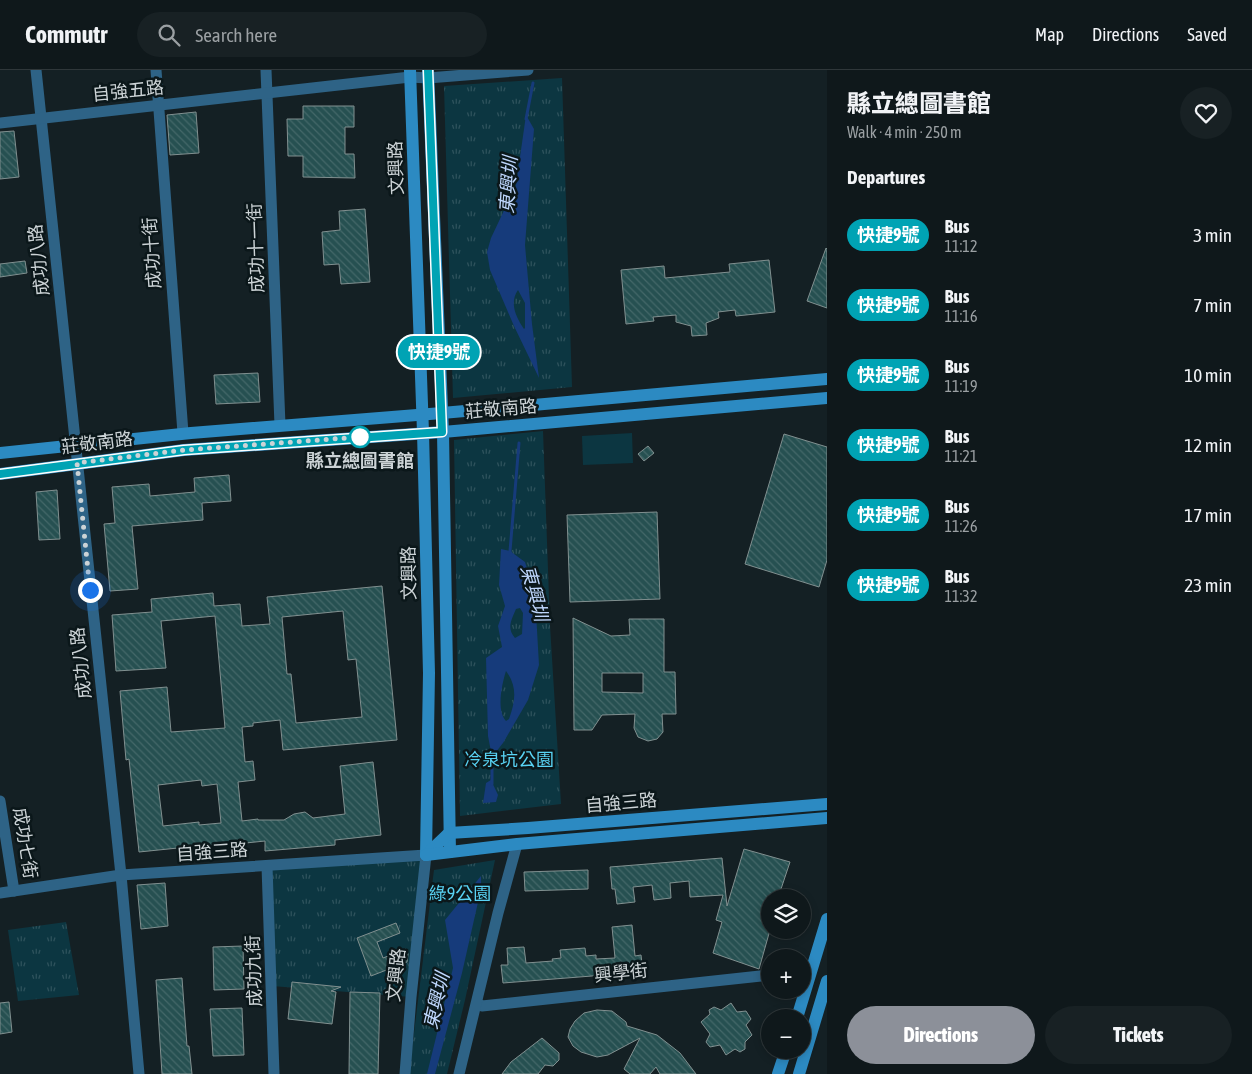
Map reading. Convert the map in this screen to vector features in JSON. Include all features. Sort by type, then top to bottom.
[{"type":"street","name":"成功八路","points":[[36,70],[121,875],[139,1074]]},
{"type":"street","name":"成功十街","points":[[156,70],[183,433]]},
{"type":"street","name":"成功十一街","points":[[266,70],[280,425]]},
{"type":"street","name":"自強五路","points":[[0,123],[268,93],[410,74],[528,70]]},
{"type":"street","name":"文興路","points":[[405,1074],[426,855],[429,673],[423,432],[410,74]]},
{"type":"street","name":"文興路","points":[[428,74],[442,413],[450,852]]},
{"type":"street","name":"莊敬南路","points":[[0,453],[183,433],[442,413],[827,379]]},
{"type":"street","name":"莊敬南路","points":[[0,474],[184,450],[442,432],[827,398]]},
{"type":"street","name":"成功七街","points":[[0,801],[14,891]]},
{"type":"street","name":"自強三路","points":[[449,833],[827,804]]},
{"type":"street","name":"自強三路","points":[[0,893],[121,875],[426,855],[517,844],[827,818]]},
{"type":"street","points":[[426,855],[449,833]]},
{"type":"street","points":[[459,1074],[498,913],[517,844]]},
{"type":"street","name":"成功九街","points":[[267,866],[274,1074]]},
{"type":"street","points":[[811,963],[827,919]]},
{"type":"street","name":"興學街","points":[[477,1003],[482,1006],[761,977]]},
{"type":"street","points":[[799,1074],[827,981]]},
{"type":"street","points":[[778,1074],[783,1059]]},
{"type":"green space","points":[[562,78],[572,387],[453,398],[444,86]]},
{"type":"green space","name":"冷泉坑公園","points":[[543,431],[550,626],[561,804],[460,816],[454,440]]},
{"type":"green space","points":[[632,433],[633,463],[583,465],[582,436]]},
{"type":"green space","points":[[426,855],[411,997],[272,986],[267,866]]},
{"type":"green space","name":"綠9公園","points":[[495,860],[447,1074],[409,1074],[434,870]]},
{"type":"green space","points":[[66,922],[79,995],[18,1001],[8,930]]},
{"type":"water","points":[[526,115],[534,129],[525,245],[539,378],[490,270],[487,252],[491,238],[516,185]],"holes":[[[518,290],[525,303],[525,328],[524,329],[518,320],[514,305],[515,295]]]},
{"type":"water","points":[[501,549],[510,551],[525,562],[535,595],[539,665],[528,700],[503,743],[492,757],[488,736],[486,658],[502,647],[498,626],[505,606],[499,585]],"holes":[[[520,608],[523,613],[522,634],[515,638],[510,627],[516,609]],[[506,671],[514,689],[514,701],[509,719],[506,721],[501,710],[502,690]]]},
{"type":"water","points":[[491,780],[498,795],[496,802],[483,803],[486,783]]},
{"type":"water","points":[[481,876],[481,889],[462,973],[435,1074],[427,1074],[453,968],[445,920]]},
{"type":"building","points":[[303,106],[354,106],[354,127],[345,127],[345,154],[354,154],[355,178],[303,177],[303,156],[288,156],[287,119],[303,119]]},
{"type":"building","points":[[196,112],[199,153],[170,155],[167,115]]},
{"type":"building","points":[[14,131],[19,177],[0,179],[0,132]]},
{"type":"building","points":[[365,209],[370,282],[341,284],[339,264],[324,265],[322,232],[340,230],[339,211]]},
{"type":"building","points":[[827,249],[827,308],[807,301]]},
{"type":"building","points":[[769,260],[775,312],[736,316],[735,310],[718,312],[719,318],[706,323],[707,335],[692,336],[691,326],[676,322],[676,315],[653,317],[654,321],[626,324],[621,270],[664,266],[665,278],[730,272],[729,264]]},
{"type":"building","points":[[25,261],[27,273],[0,277],[0,264]]},
{"type":"building","points":[[258,373],[260,402],[216,404],[214,375]]},
{"type":"building","points":[[784,434],[827,447],[827,560],[819,587],[745,564]]},
{"type":"building","points":[[648,446],[654,453],[644,461],[638,454]]},
{"type":"building","points":[[229,475],[231,501],[202,503],[203,520],[132,526],[138,589],[110,591],[104,524],[115,523],[112,487],[149,484],[150,496],[195,492],[194,478]]},
{"type":"building","points":[[57,490],[60,539],[39,540],[36,492]]},
{"type":"building","points":[[657,512],[660,599],[570,602],[567,515]]},
{"type":"building","points":[[382,586],[397,740],[283,750],[280,720],[253,723],[253,726],[242,727],[245,762],[253,761],[255,780],[238,782],[242,821],[258,819],[284,820],[294,814],[305,812],[313,818],[345,814],[340,766],[373,762],[381,835],[335,840],[335,845],[265,851],[265,841],[139,852],[129,759],[126,760],[120,691],[167,687],[171,732],[225,728],[215,616],[161,621],[166,668],[116,671],[112,615],[152,612],[151,599],[213,593],[214,606],[240,604],[242,626],[270,624],[267,597]],"holes":[[[343,611],[348,660],[356,659],[362,717],[296,723],[291,674],[287,674],[282,617]],[[201,780],[202,786],[217,784],[221,823],[199,825],[199,822],[163,826],[158,785]]]},
{"type":"building","points":[[573,618],[611,636],[630,635],[629,619],[664,619],[664,672],[675,672],[676,714],[662,714],[663,732],[657,739],[648,741],[638,737],[634,728],[635,714],[602,715],[592,730],[574,730]],"holes":[[[602,673],[643,673],[643,693],[602,692]]]},
{"type":"building","points":[[744,849],[790,862],[781,889],[761,889],[761,939],[767,939],[765,949],[761,949],[759,969],[713,953],[722,922],[716,920],[723,895],[690,897],[689,881],[670,883],[671,898],[654,900],[652,885],[633,887],[635,902],[617,904],[615,889],[612,889],[610,867],[722,858],[727,906]]},
{"type":"building","points":[[588,870],[588,889],[525,891],[524,872]]},
{"type":"building","points":[[165,883],[168,926],[141,929],[137,885]]},
{"type":"building","points":[[396,923],[400,933],[377,942],[383,958],[406,949],[408,954],[407,962],[371,976],[357,938]]},
{"type":"building","points":[[632,925],[635,956],[641,955],[643,972],[503,983],[501,965],[508,965],[507,948],[524,947],[526,963],[553,961],[552,959],[561,958],[560,950],[585,948],[586,956],[596,955],[596,959],[615,958],[612,927]]},
{"type":"building","points":[[243,946],[244,989],[214,990],[213,947]]},
{"type":"building","points":[[182,978],[187,1046],[189,1046],[192,1074],[162,1074],[156,980]]},
{"type":"building","points":[[292,982],[341,987],[331,991],[336,992],[332,1024],[288,1019]]},
{"type":"building","points":[[350,992],[380,993],[378,1074],[349,1074]]},
{"type":"building","points":[[9,1002],[12,1032],[0,1034],[0,1003]]},
{"type":"building","points":[[731,1003],[737,1012],[746,1011],[751,1019],[746,1025],[752,1035],[745,1042],[745,1049],[740,1052],[735,1049],[726,1055],[720,1045],[710,1047],[706,1042],[710,1034],[701,1022],[710,1014],[709,1010],[714,1007],[721,1010]]},
{"type":"building","points":[[242,1008],[244,1055],[213,1056],[210,1009]]},
{"type":"building","points":[[597,1010],[612,1011],[626,1022],[627,1026],[657,1035],[680,1053],[696,1074],[660,1074],[656,1067],[650,1074],[630,1074],[624,1069],[640,1038],[608,1055],[597,1057],[581,1052],[573,1046],[568,1037],[570,1029],[575,1021],[584,1013]]},
{"type":"building","points":[[542,1038],[559,1053],[559,1060],[553,1066],[545,1065],[538,1074],[502,1074],[511,1062]]},
{"type":"waterway","name":"東興圳","points":[[526,119],[533,83]]},
{"type":"waterway","name":"東興圳","points":[[511,555],[519,443]]},
{"type":"waterway","name":"東興圳","points":[[492,784],[492,757],[494,754]]},
{"type":"bus line","name":"快捷9號","points":[[0,474],[184,450],[442,432],[428,70]]},
{"type":"place","name":"縣立總圖書館","points":[[360,437]]},
{"type":"route","points":[[90,590],[77,463],[184,450],[360,437]]}]
